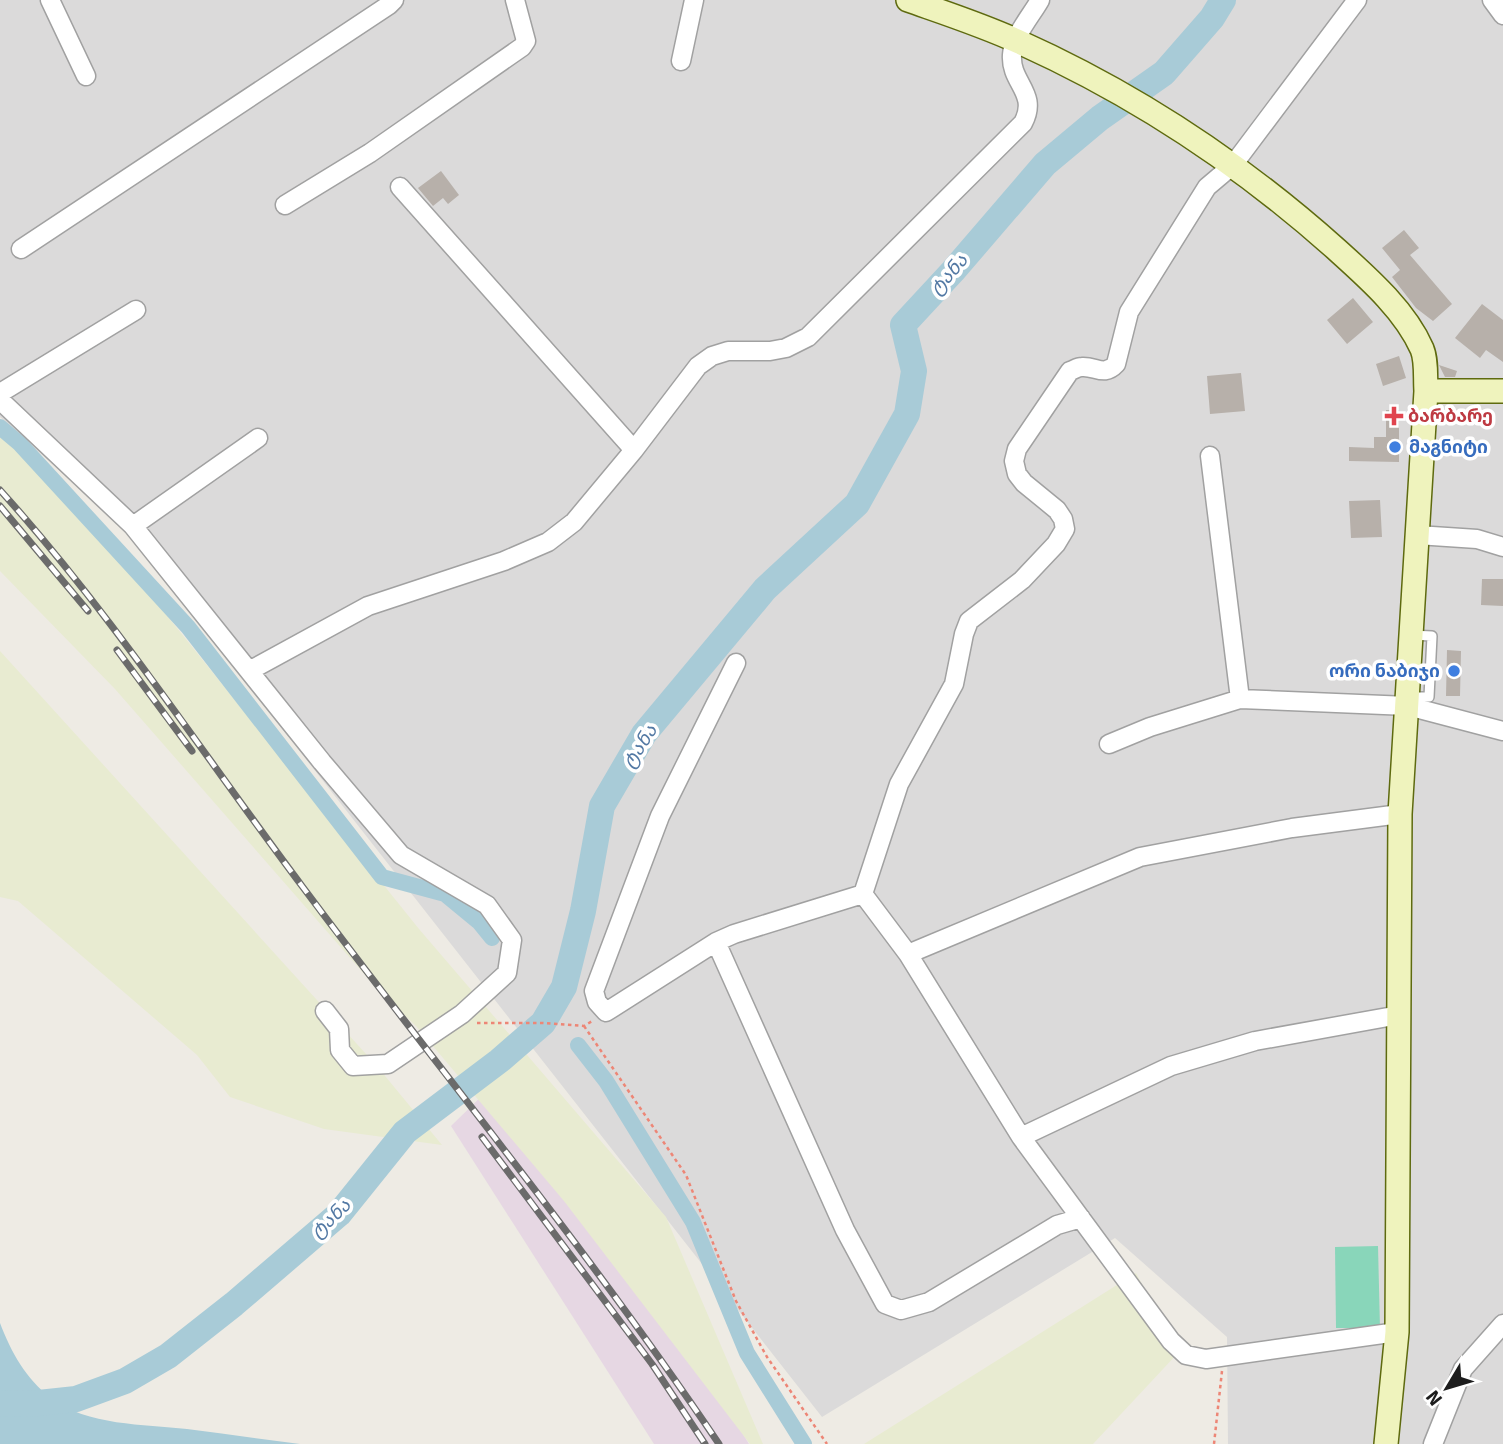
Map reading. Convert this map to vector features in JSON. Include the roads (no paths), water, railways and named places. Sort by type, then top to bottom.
[{"type":"main road","points":[[908,0],[1016,41],[1096,79],[1233,165],[1339,252],[1404,318],[1423,351],[1426,391],[1400,814],[1397,1332],[1386,1444]]},
{"type":"main road","points":[[1426,391],[1503,391]]},
{"type":"street","points":[[50,0],[86,76]]},
{"type":"street","points":[[22,249],[394,0]]},
{"type":"street","points":[[285,205],[370,153],[522,47],[526,34],[515,0]]},
{"type":"street","points":[[681,61],[694,0]]},
{"type":"street","points":[[250,671],[368,606],[504,561],[548,542],[574,522],[634,450],[698,366],[712,356],[728,351],[770,351],[786,348],[808,337],[1023,123],[1029,112],[1028,99],[1013,68],[1012,54],[1016,41],[1040,0]]},
{"type":"street","points":[[863,894],[898,784],[954,684],[969,621],[1022,580],[1056,544],[1065,529],[1057,510],[1024,484],[1017,474],[1014,461],[1017,449],[1070,371],[1082,367],[1102,372],[1110,370],[1116,364],[1129,312],[1207,187],[1233,165],[1357,0]]},
{"type":"street","points":[[1492,0],[1503,15]]},
{"type":"street","points":[[400,187],[634,450]]},
{"type":"street","points":[[0,393],[136,310]]},
{"type":"street","points":[[0,400],[134,526],[322,762],[401,855],[487,905],[512,940],[507,973],[462,1014],[388,1064],[353,1066],[340,1049],[339,1029],[325,1011]]},
{"type":"street","points":[[134,526],[258,438]]},
{"type":"street","points":[[1210,456],[1240,699]]},
{"type":"street","points":[[1417,536],[1477,540],[1503,547]]},
{"type":"street","points":[[736,663],[660,816],[594,991],[597,1002],[606,1012],[716,942],[863,894]]},
{"type":"street","points":[[1110,744],[1150,727],[1240,699],[1408,701],[1503,731]]},
{"type":"street","points":[[908,954],[1140,857],[1292,828],[1400,814]]},
{"type":"street","points":[[863,894],[908,954],[1021,1137],[1171,1341],[1186,1355],[1206,1359],[1397,1332]]},
{"type":"street","points":[[716,942],[845,1230],[885,1304],[901,1310],[929,1302],[1058,1225],[1081,1218]]},
{"type":"street","points":[[1021,1137],[1171,1066],[1255,1041],[1399,1015]]},
{"type":"street","points":[[1433,1444],[1463,1369],[1503,1324]]},
{"type":"water","points":[[0,1323],[14,1354],[42,1391],[81,1414],[116,1422],[300,1444],[0,1444]]},
{"type":"waterway","name":"ტანა","points":[[0,1403],[29,1404],[76,1399],[125,1381],[168,1356],[234,1304],[339,1214],[405,1132],[499,1061],[543,1023],[564,987],[583,911],[602,806],[644,734],[765,589],[857,504],[907,414],[914,371],[903,325],[1045,164],[1100,118],[1164,73],[1212,18],[1223,0]]},
{"type":"waterway","points":[[0,427],[20,444],[188,627],[382,877],[445,894],[479,922],[492,938]]},
{"type":"waterway","points":[[578,1045],[606,1081],[693,1222],[747,1353],[804,1444]]},
{"type":"railway","points":[[0,490],[41,537],[118,635],[302,886],[619,1302],[719,1444]]},
{"type":"railway","points":[[0,506],[88,611]]},
{"type":"railway","points":[[117,650],[192,751]]},
{"type":"railway","points":[[482,1137],[652,1364],[705,1444]]},
{"type":"place","name":"ბარბარე","points":[[1394,416]]},
{"type":"place","name":"მაგნიტი","points":[[1395,447]]},
{"type":"place","name":"ორი ნაბიჯი","points":[[1454,671]]}]
